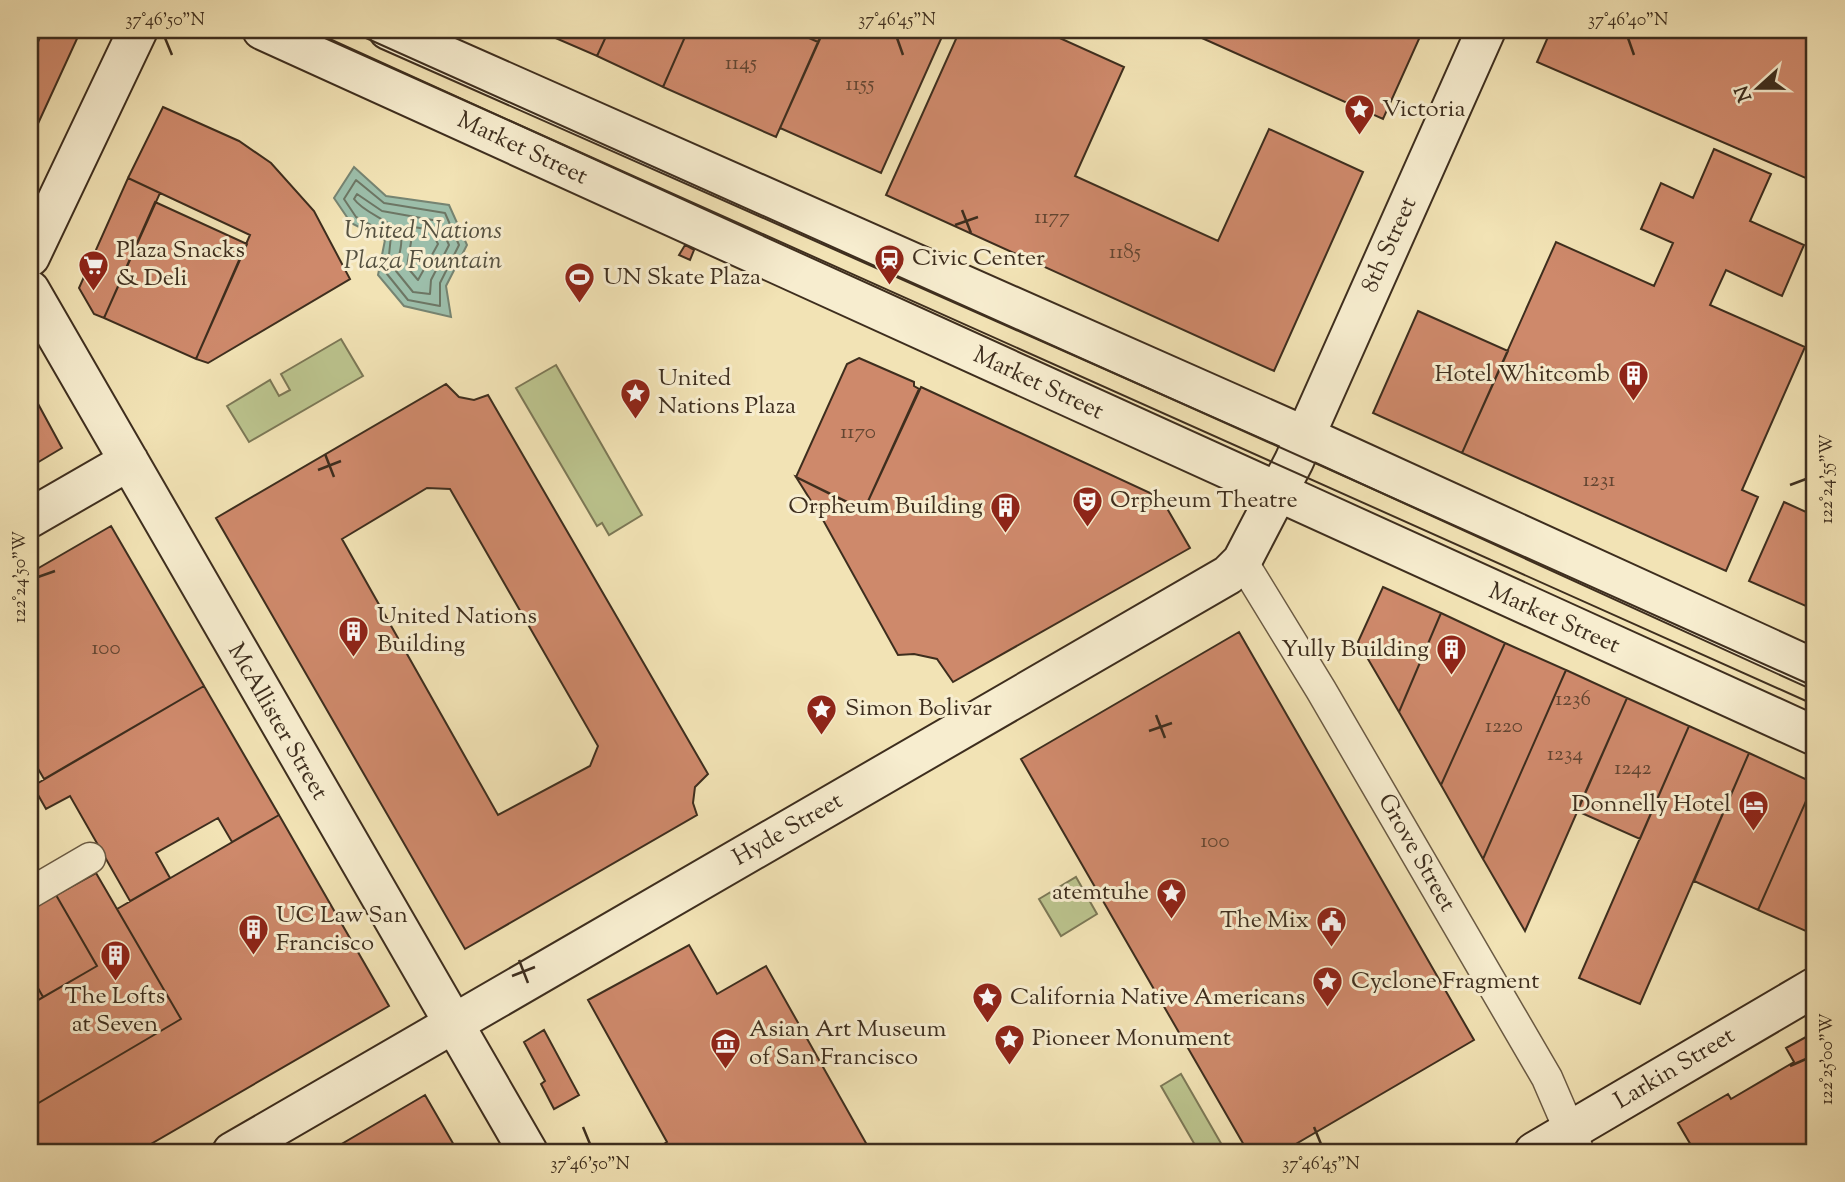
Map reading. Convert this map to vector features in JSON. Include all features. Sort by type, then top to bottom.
[{"type":"street","points":[[30,257],[138,30]]},
{"type":"street","name":"Market Street","points":[[262,30],[1292,464],[1815,669]]},
{"type":"street","name":"Market Street","points":[[388,30],[1247,411],[1292,464],[1815,736]]},
{"type":"street","name":"8th Street","points":[[1292,464],[1486,30]]},
{"type":"street","name":"McAllister Street","points":[[30,290],[528,1152]]},
{"type":"street","points":[[30,518],[129,461]]},
{"type":"street","name":"Hyde Street","points":[[232,1152],[1207,590],[1242,561],[1292,464]]},
{"type":"street","name":"Grove Street","points":[[1242,561],[1347,734],[1540,1066],[1574,1142]]},
{"type":"street","points":[[30,893],[90,858]]},
{"type":"street","name":"Larkin Street","points":[[1534,1152],[1574,1142],[1815,987]]},
{"type":"green space","points":[[341,339],[363,376],[249,442],[227,406],[270,380],[279,396],[290,390],[281,374]]},
{"type":"green space","points":[[556,365],[642,515],[609,535],[602,523],[597,526],[516,388]]},
{"type":"green space","points":[[1076,877],[1097,914],[1061,936],[1039,899]]},
{"type":"green space","points":[[1181,1074],[1226,1152],[1199,1152],[1161,1086]]},
{"type":"water","name":"United Nations Plaza Fountain","points":[[354,167],[386,196],[449,205],[467,245],[446,286],[451,317],[404,306],[378,275],[385,240],[351,223],[334,198]]},
{"type":"building","points":[[30,30],[43,30],[30,61]]},
{"type":"building","points":[[43,30],[81,30],[30,141],[30,61]]},
{"type":"building","points":[[537,30],[609,30],[597,56]]},
{"type":"building","points":[[609,30],[688,30],[663,87],[597,56]]},
{"type":"building","points":[[688,30],[791,30],[818,42],[776,137],[663,87]]},
{"type":"building","points":[[791,30],[824,30],[818,42]]},
{"type":"building","points":[[824,30],[945,30],[881,173],[780,128]]},
{"type":"building","points":[[960,30],[1042,30],[1124,67],[1075,176],[1218,241],[1269,129],[1363,172],[1274,371],[886,195]]},
{"type":"building","points":[[1184,30],[1423,30],[1383,119]]},
{"type":"building","points":[[1551,30],[1801,30],[1815,36],[1815,182],[1537,62]]},
{"type":"building","points":[[163,107],[239,141],[271,163],[314,211],[350,279],[208,363],[196,359],[250,235],[128,178]]},
{"type":"building","name":"Hotel Whitcomb","points":[[1714,149],[1771,174],[1750,221],[1804,245],[1782,296],[1726,270],[1710,305],[1805,347],[1742,490],[1758,497],[1726,571],[1462,453],[1556,242],[1654,286],[1673,243],[1641,229],[1661,183],[1693,198]]},
{"type":"building","points":[[128,178],[160,193],[104,318],[94,314],[79,288]]},
{"type":"building","points":[[155,202],[247,244],[196,359],[104,318]]},
{"type":"building","points":[[685,245],[694,250],[690,260],[679,255]]},
{"type":"building","points":[[1418,311],[1508,351],[1462,453],[1373,413]]},
{"type":"building","points":[[859,358],[914,382],[914,386],[919,389],[864,510],[796,477],[847,364]]},
{"type":"building","name":"United Nations Building","points":[[446,384],[459,397],[474,400],[488,395],[708,774],[695,787],[693,803],[697,815],[465,949],[216,518]],"holes":[[[427,488],[450,489],[598,746],[590,766],[498,815],[342,539]]]},
{"type":"building","name":"Orpheum Building","points":[[921,387],[1161,498],[1190,548],[953,682],[937,659],[914,654],[898,655],[823,520],[834,496],[864,510]]},
{"type":"building","points":[[30,389],[62,448],[30,467]]},
{"type":"building","points":[[796,477],[834,496],[823,520]]},
{"type":"building","points":[[1784,502],[1815,516],[1815,610],[1749,581]]},
{"type":"building","points":[[111,526],[204,686],[44,779],[30,755],[30,573]]},
{"type":"building","points":[[1383,587],[1441,613],[1399,712],[1358,642]]},
{"type":"building","name":"Yully Building","points":[[1441,613],[1505,643],[1441,785],[1399,712]]},
{"type":"building","points":[[1239,632],[1474,1040],[1282,1152],[1248,1152],[1021,759]]},
{"type":"building","points":[[1505,643],[1566,670],[1483,859],[1441,785]]},
{"type":"building","points":[[1566,670],[1627,698],[1525,931],[1483,859]]},
{"type":"building","points":[[204,686],[279,815],[232,842],[218,818],[156,853],[170,878],[130,901],[70,796],[46,809],[33,786]]},
{"type":"building","points":[[1627,698],[1689,726],[1640,839],[1577,811]]},
{"type":"building","points":[[1689,726],[1749,753],[1640,1004],[1579,978]]},
{"type":"building","name":"Donnelly Hotel","points":[[1749,753],[1814,783],[1758,910],[1694,881]]},
{"type":"building","points":[[1815,784],[1815,935],[1758,910]]},
{"type":"building","name":"UC Law San Francisco","points":[[279,815],[389,1006],[137,1152],[39,1152],[30,1137],[30,1108],[181,1019],[117,909]]},
{"type":"building","name":"The Lofts at Seven","points":[[96,873],[181,1019],[30,1108],[30,1005],[97,966],[56,895]]},
{"type":"building","points":[[56,895],[97,966],[43,997],[30,974],[30,910]]},
{"type":"building","name":"Asian Art Museum of San Francisco","points":[[689,945],[717,994],[766,966],[871,1152],[651,1152],[667,1142],[588,1000]]},
{"type":"building","points":[[30,974],[43,997],[30,1005]]},
{"type":"building","points":[[544,1030],[579,1095],[554,1109],[541,1084],[545,1081],[524,1042]]},
{"type":"building","points":[[1815,1032],[1815,1152],[1695,1152],[1678,1123],[1728,1094],[1731,1099],[1794,1062],[1786,1048]]},
{"type":"building","points":[[425,1095],[458,1152],[328,1152]]},
{"type":"tram line","points":[[307,30],[1815,705]]},
{"type":"tram line","points":[[348,30],[1815,687]]},
{"type":"place","name":"Victoria","points":[[1359,137]]},
{"type":"place","name":"Civic Center","points":[[889,286]]},
{"type":"place","name":"Plaza Snacks & Deli","points":[[93,292]]},
{"type":"place","name":"UN Skate Plaza","points":[[580,305]]},
{"type":"place","name":"Hotel Whitcomb","points":[[1633,402]]},
{"type":"place","name":"United Nations Plaza","points":[[635,420]]},
{"type":"place","name":"Orpheum Theatre","points":[[1087,528]]},
{"type":"place","name":"Orpheum Building","points":[[1006,534]]},
{"type":"place","name":"United Nations Building","points":[[354,658]]},
{"type":"place","name":"Yully Building","points":[[1452,677]]},
{"type":"place","name":"Simon Bolivar","points":[[822,736]]},
{"type":"place","name":"Donnelly Hotel","points":[[1754,832]]},
{"type":"place","name":"atemtuhe","points":[[1172,920]]},
{"type":"place","name":"The Mix","points":[[1332,948]]},
{"type":"place","name":"UC Law San Francisco","points":[[253,957]]},
{"type":"place","name":"The Lofts at Seven","points":[[115,982]]},
{"type":"place","name":"Cyclone Fragment","points":[[1328,1009]]},
{"type":"place","name":"California Native Americans","points":[[987,1025]]},
{"type":"place","name":"Pioneer Monument","points":[[1009,1066]]},
{"type":"place","name":"Asian Art Museum of San Francisco","points":[[726,1071]]}]
